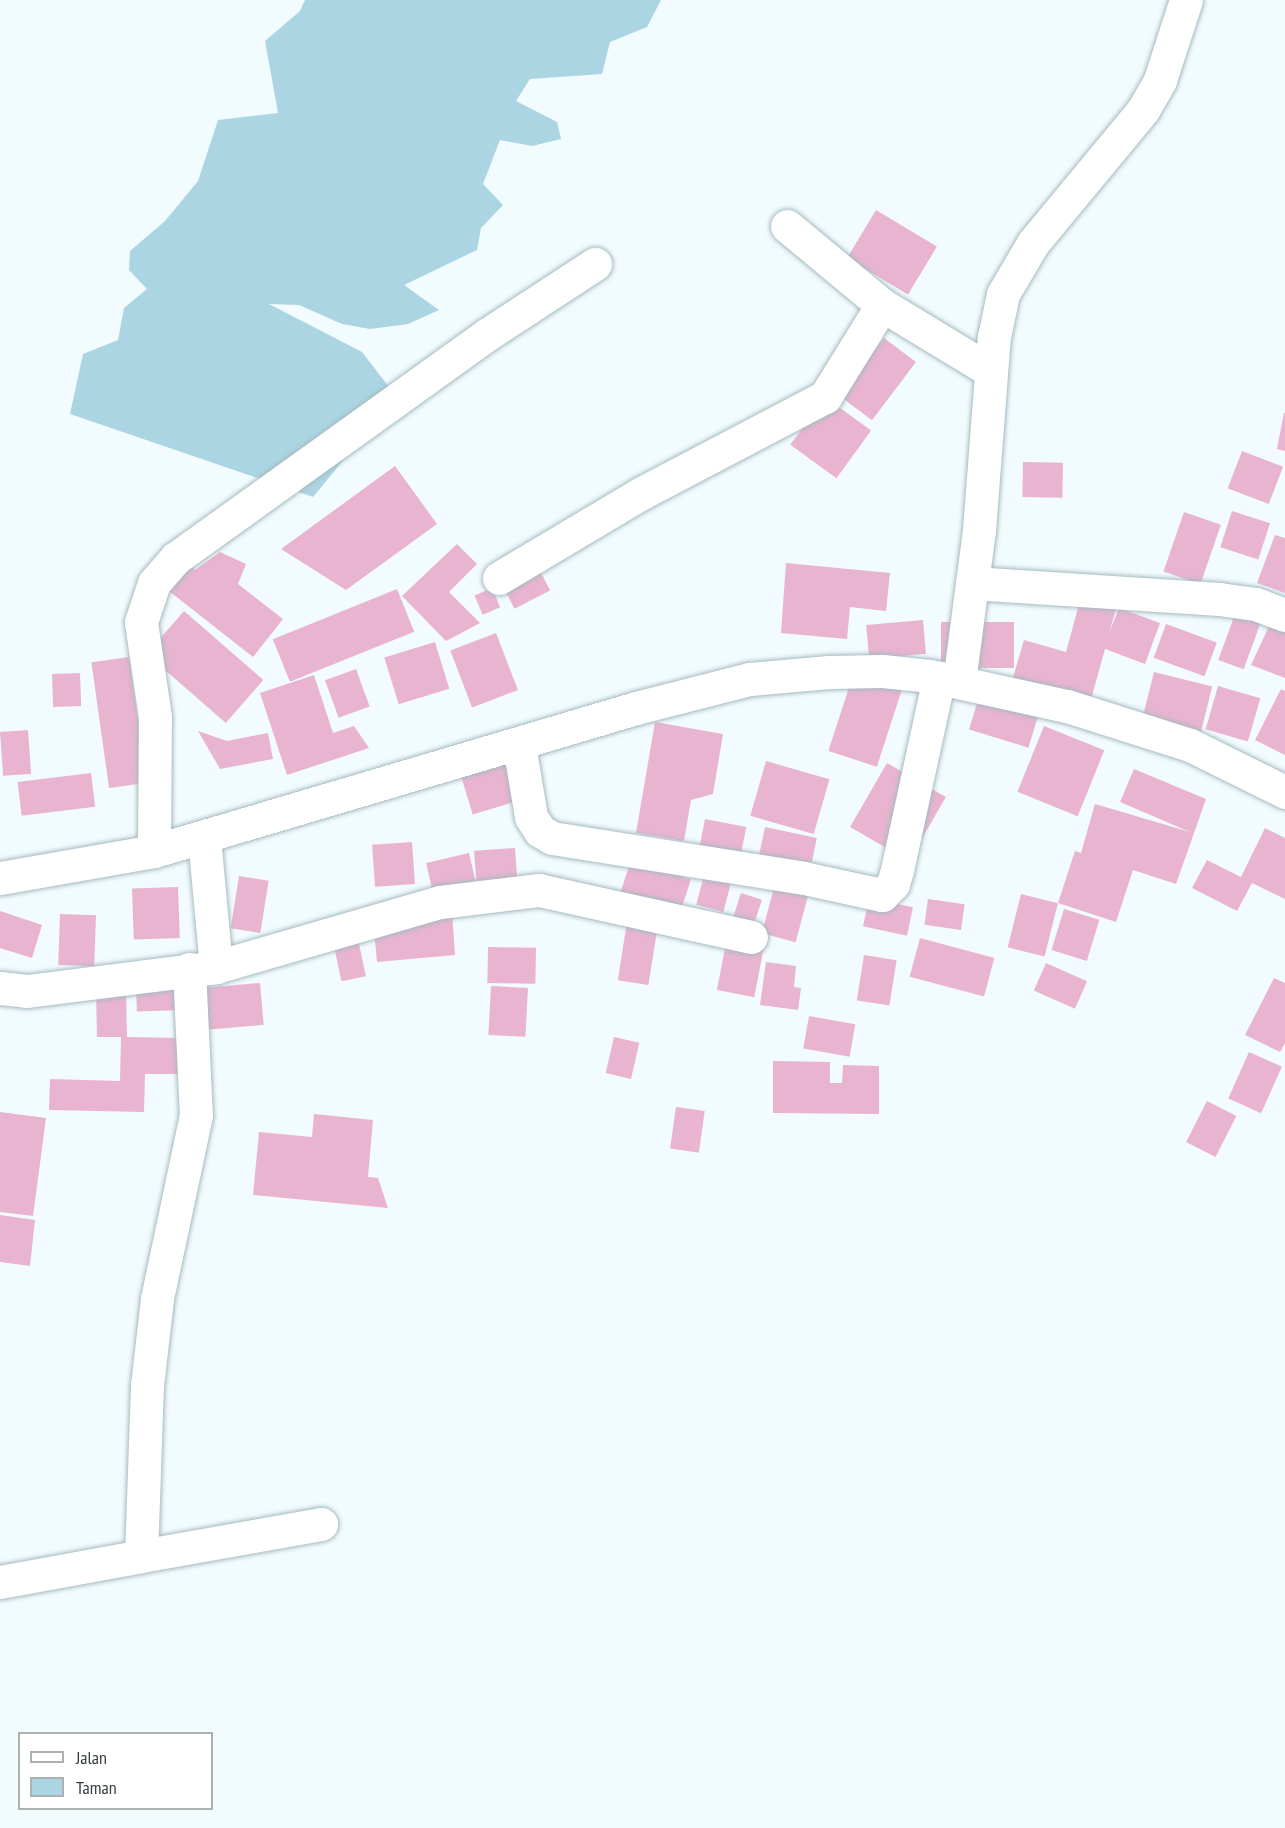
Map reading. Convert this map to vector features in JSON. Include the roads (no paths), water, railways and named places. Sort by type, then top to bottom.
[{"type":"street","points":[[519,745],[531,817],[540,831],[552,838],[804,878],[882,895],[895,877],[949,680],[972,583],[998,314],[1017,266],[1143,110],[1160,80],[1186,0]]},
{"type":"street","points":[[787,226],[882,305],[991,371]]},
{"type":"street","points":[[154,851],[155,717],[141,622],[154,583],[176,558],[488,334],[595,264]]},
{"type":"street","points":[[499,578],[640,494],[825,397],[882,305]]},
{"type":"street","points":[[972,583],[1219,598],[1256,604],[1285,615]]},
{"type":"street","points":[[0,878],[154,851],[519,745],[636,708],[750,679],[882,671],[949,680],[1067,706],[1190,746],[1285,792]]},
{"type":"street","points":[[141,1557],[147,1385],[157,1299],[196,1115],[203,968],[204,837]]},
{"type":"street","points":[[0,988],[27,991],[203,968],[440,902],[539,890],[751,937]]},
{"type":"street","points":[[0,1582],[321,1524]]}]
